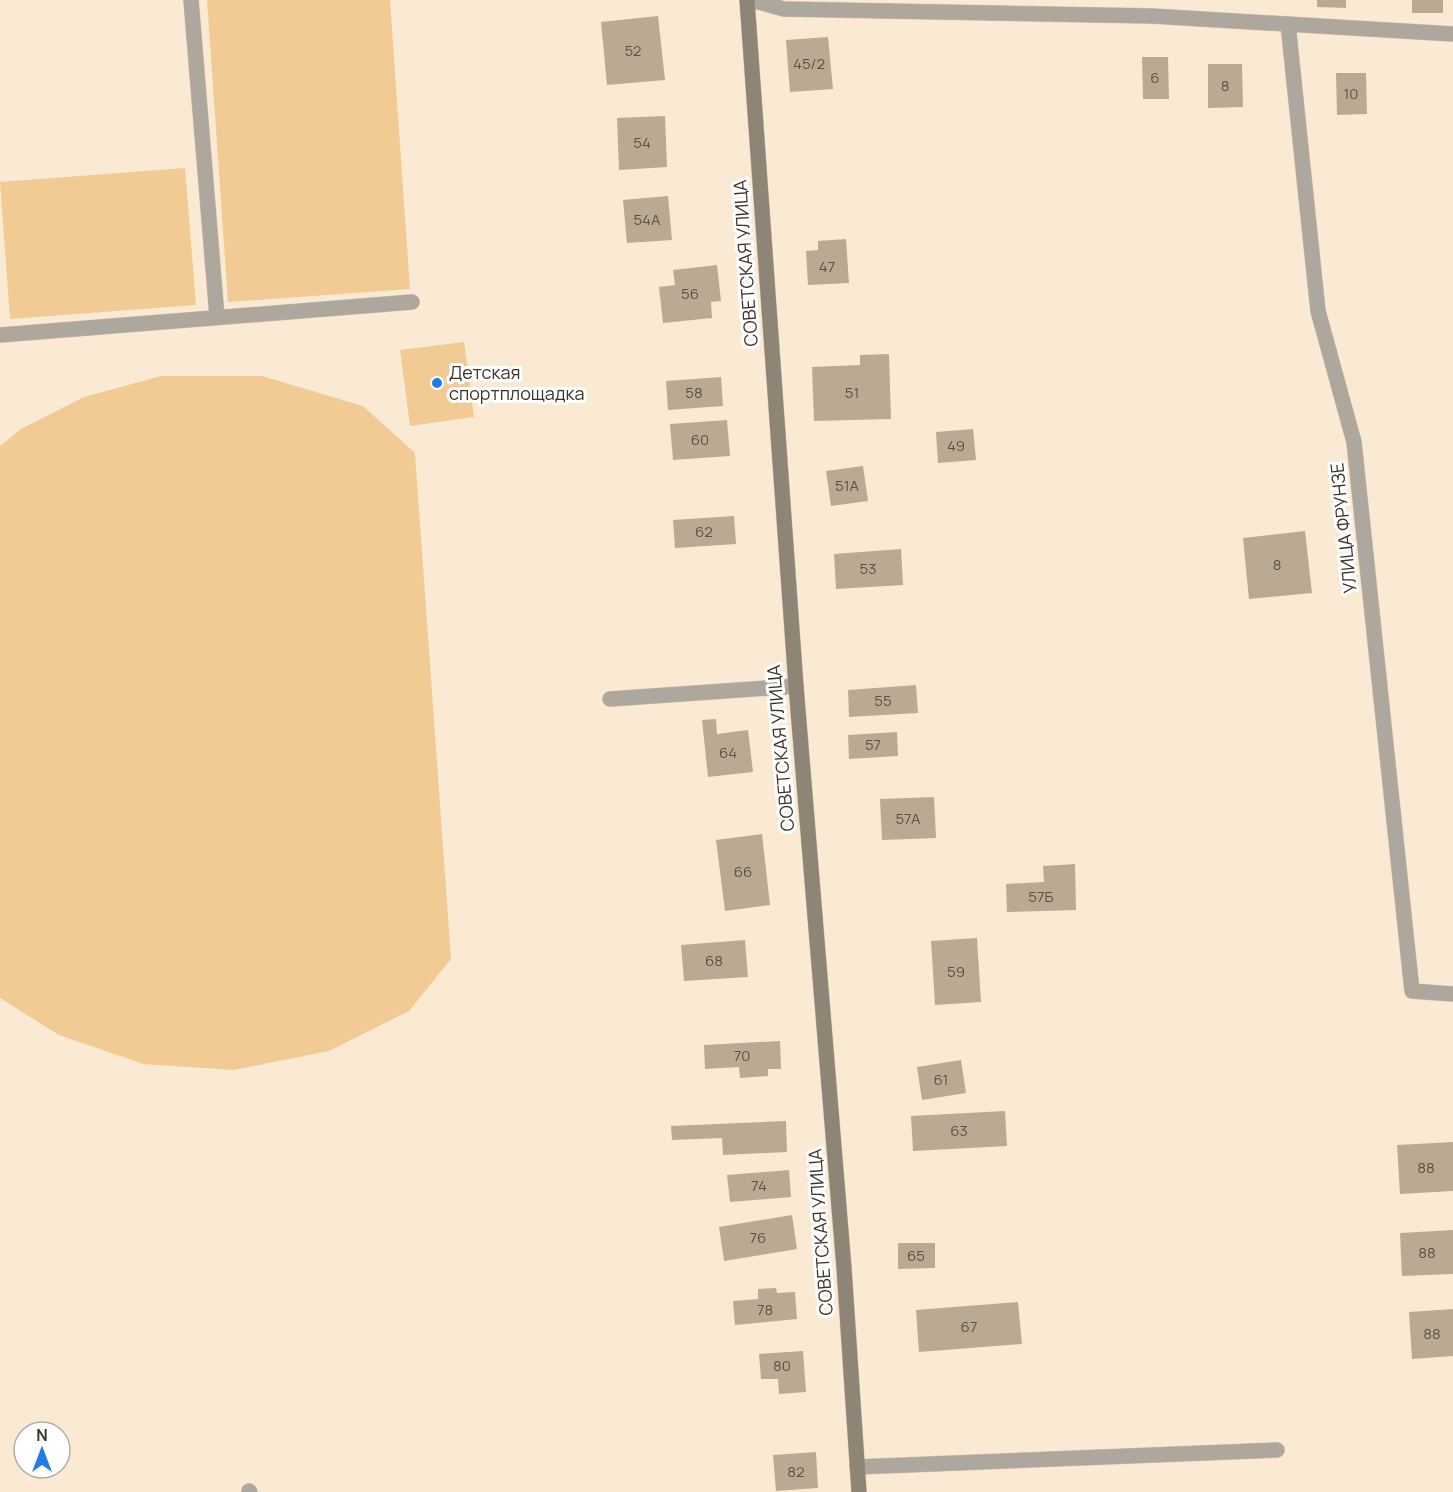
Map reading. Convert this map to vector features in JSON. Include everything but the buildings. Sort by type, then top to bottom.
[{"type":"main road","name":"СОВЕТСКАЯ УЛИЦА","points":[[749,0],[796,686],[843,1256],[859,1492]]},
{"type":"street","points":[[190,0],[217,317]]},
{"type":"street","points":[[749,0],[784,9],[1152,16],[1453,34]]},
{"type":"street","name":"УЛИЦА ФРУНЗЕ","points":[[1288,24],[1318,311],[1354,442],[1412,990],[1453,994]]},
{"type":"street","points":[[0,334],[412,302]]},
{"type":"street","points":[[610,699],[796,686]]},
{"type":"street","points":[[857,1467],[1276,1449]]},
{"type":"shaded area","points":[[207,0],[390,0],[410,289],[228,302]]},
{"type":"shaded area","points":[[185,168],[196,305],[10,319],[0,182]]},
{"type":"shaded area","name":"Детская спортплощадка","points":[[464,342],[474,417],[410,426],[400,350]]},
{"type":"shaded area","points":[[161,376],[262,376],[363,406],[415,453],[451,959],[409,1011],[329,1051],[234,1070],[143,1064],[59,1035],[0,998],[0,446],[21,429],[84,397]]},
{"type":"place","name":"Детская спортплощадка","points":[[437,383]]}]
